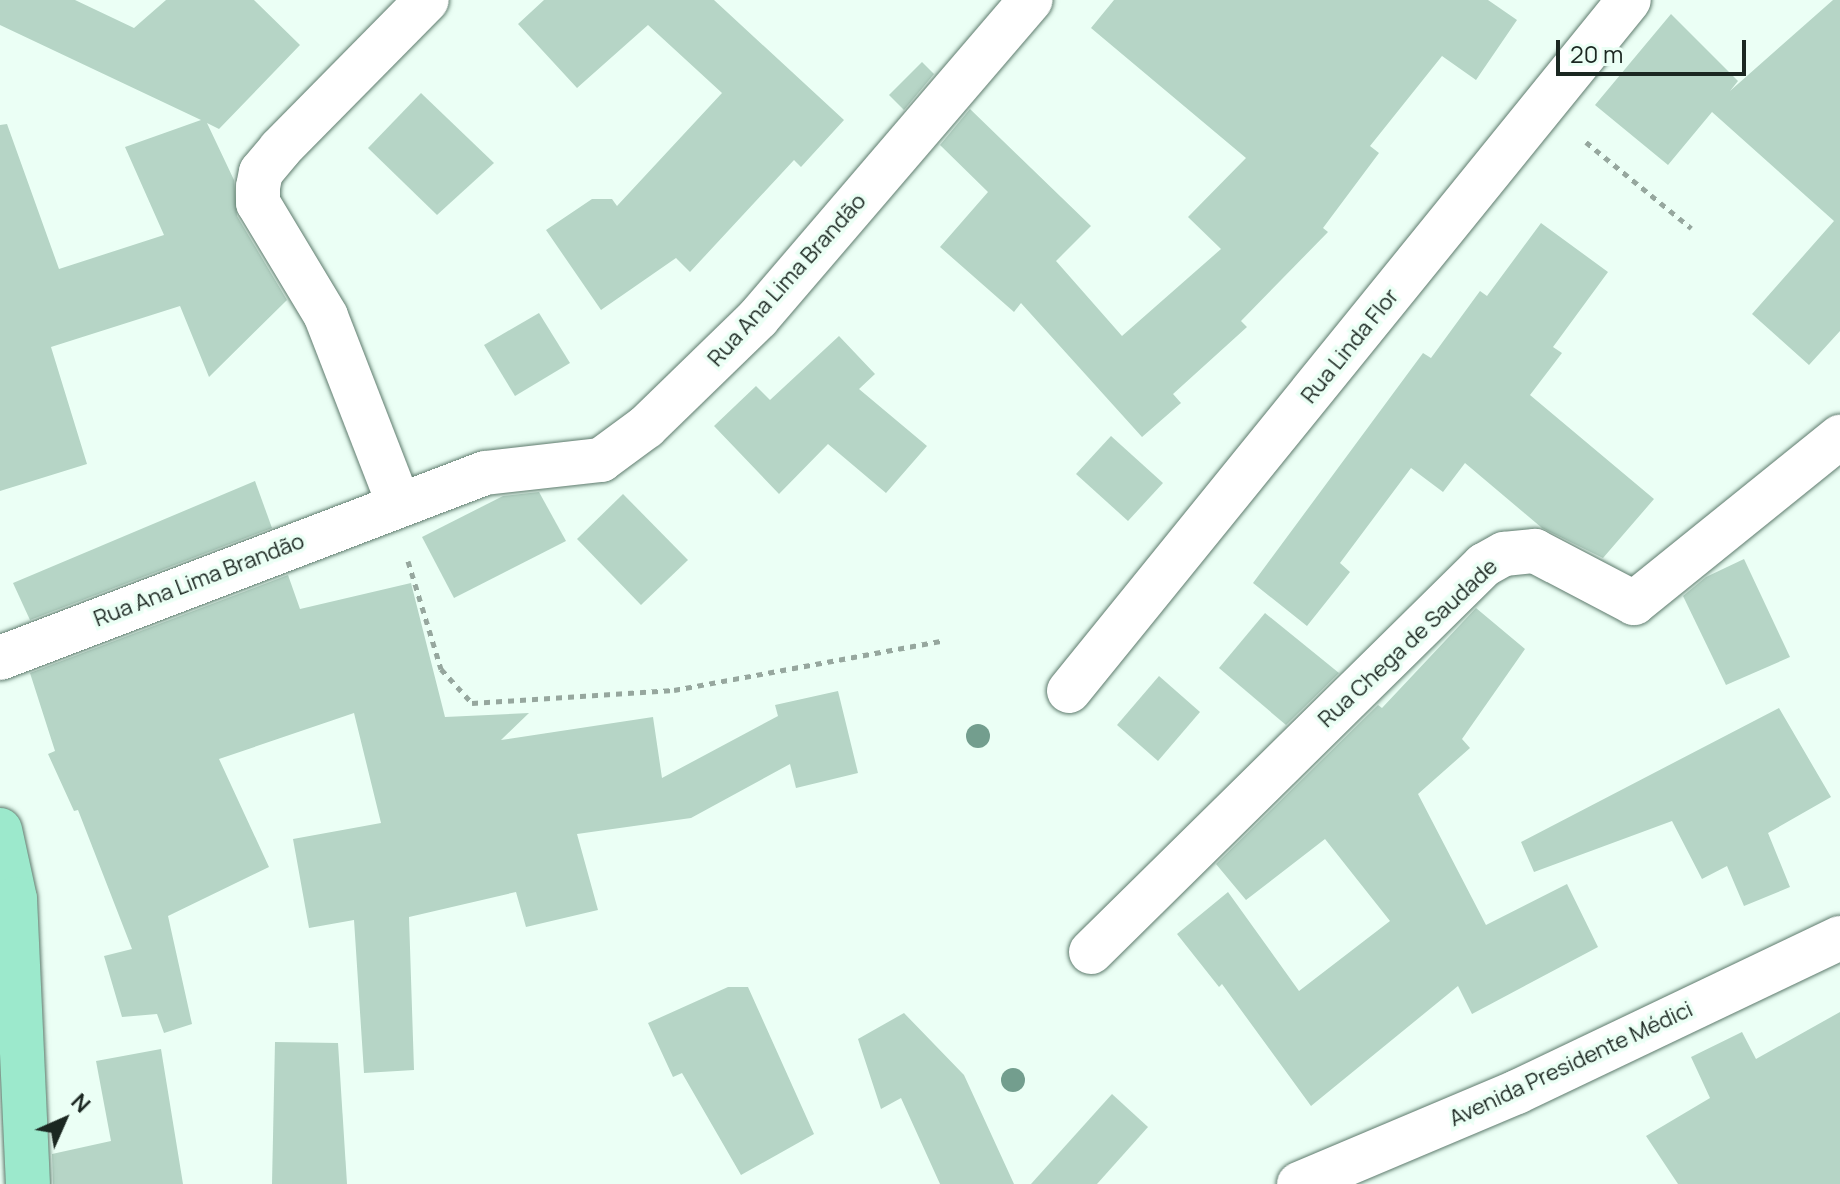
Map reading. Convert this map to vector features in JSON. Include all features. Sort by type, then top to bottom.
[{"type":"main road","points":[[0,830],[28,1184]]},
{"type":"street","points":[[398,502],[326,316],[258,203],[258,187],[261,172],[280,149],[427,0]]},
{"type":"street","name":"Rua Ana Lima Brandão","points":[[0,658],[398,502],[485,473],[601,460],[646,427],[758,318],[1031,0]]},
{"type":"street","name":"Rua Linda Flor","points":[[1069,691],[1545,108],[1629,0]]},
{"type":"street","name":"Rua Chega de Saudade","points":[[1091,952],[1484,565],[1504,554],[1535,551],[1634,603],[1840,437]]},
{"type":"street","name":"Avenida Presidente Médici","points":[[1299,1184],[1517,1092],[1840,938]]},
{"type":"path","points":[[1545,108],[1691,228]]},
{"type":"path","points":[[398,502],[401,539],[441,669],[472,703],[674,690],[941,641]]},
{"type":"building","points":[[0,0],[75,0],[134,28],[166,0],[254,0],[300,45],[219,129],[207,123],[234,180],[237,216],[287,300],[209,377],[180,306],[51,347],[87,464],[0,491],[0,125],[7,124],[59,269],[164,235],[125,147],[201,120],[0,25]]},
{"type":"building","points":[[544,0],[714,0],[844,120],[801,167],[794,160],[690,272],[676,258],[601,310],[546,230],[592,199],[612,199],[617,206],[722,93],[648,25],[577,88],[518,24]]},
{"type":"building","points":[[1114,0],[1488,0],[1517,20],[1476,80],[1442,56],[1370,146],[1379,153],[1323,228],[1328,232],[1241,321],[1247,327],[1173,394],[1181,403],[1142,437],[1021,303],[1014,312],[940,247],[988,192],[940,145],[970,109],[1091,226],[1056,261],[1122,336],[1221,249],[1188,217],[1246,158],[1091,28]]},
{"type":"building","points":[[1833,0],[1840,0],[1840,331],[1809,365],[1752,314],[1834,221],[1712,112],[1668,165],[1595,105],[1671,14],[1738,81],[1730,91]]},
{"type":"building","points":[[922,62],[934,74],[904,110],[889,95]]},
{"type":"building","points":[[421,93],[494,163],[437,215],[368,148]]},
{"type":"building","points":[[1541,223],[1608,272],[1553,347],[1562,353],[1530,395],[1654,499],[1603,558],[1542,528],[1465,463],[1443,492],[1411,468],[1340,563],[1350,572],[1307,626],[1253,583],[1423,353],[1431,358],[1480,291],[1487,296]]},
{"type":"building","points":[[539,313],[570,363],[515,396],[484,345]]},
{"type":"building","points":[[839,336],[875,374],[859,389],[927,446],[886,493],[828,444],[779,494],[714,426],[756,386],[770,400]]},
{"type":"building","points":[[1111,436],[1163,483],[1128,521],[1076,474]]},
{"type":"building","points":[[255,481],[272,528],[30,620],[13,583]]},
{"type":"building","points":[[539,492],[566,541],[454,598],[422,537],[503,496]]},
{"type":"building","points":[[623,494],[688,560],[641,605],[577,539]]},
{"type":"building","points":[[1744,559],[1790,657],[1726,685],[1683,596],[1706,577]]},
{"type":"building","points":[[288,575],[300,609],[411,583],[445,717],[529,713],[501,740],[653,717],[662,778],[778,716],[775,705],[838,691],[858,773],[796,788],[790,764],[691,818],[577,834],[598,910],[526,927],[516,892],[409,917],[414,1070],[364,1073],[354,920],[309,928],[293,839],[381,823],[354,713],[219,759],[269,867],[168,916],[192,1024],[164,1033],[157,1014],[122,1017],[104,956],[132,949],[78,810],[74,811],[48,754],[55,751],[30,673]]},
{"type":"building","points":[[1476,608],[1525,649],[1462,739],[1470,748],[1418,794],[1486,925],[1567,884],[1598,947],[1472,1014],[1458,986],[1311,1106],[1222,984],[1219,987],[1177,934],[1228,892],[1299,991],[1390,921],[1325,839],[1246,900],[1216,864],[1378,705],[1382,708]]},
{"type":"building","points":[[1265,613],[1339,673],[1286,725],[1219,668]]},
{"type":"building","points":[[1159,676],[1200,712],[1158,761],[1117,725]]},
{"type":"building","points":[[1779,708],[1831,797],[1768,833],[1790,887],[1744,906],[1727,866],[1702,879],[1672,821],[1534,872],[1521,842]]},
{"type":"building","points":[[728,987],[748,987],[814,1134],[741,1175],[682,1073],[673,1077],[648,1023]]},
{"type":"building","points":[[1840,1012],[1840,1184],[1678,1184],[1646,1136],[1710,1098],[1691,1057],[1742,1032],[1756,1059]]},
{"type":"building","points":[[904,1013],[964,1075],[1014,1184],[940,1184],[901,1098],[881,1109],[858,1039]]},
{"type":"building","points":[[275,1042],[338,1043],[347,1184],[272,1184]]},
{"type":"building","points":[[161,1049],[183,1184],[53,1184],[52,1154],[111,1141],[96,1061]]},
{"type":"building","points":[[1112,1094],[1148,1127],[1097,1184],[1031,1184]]}]
